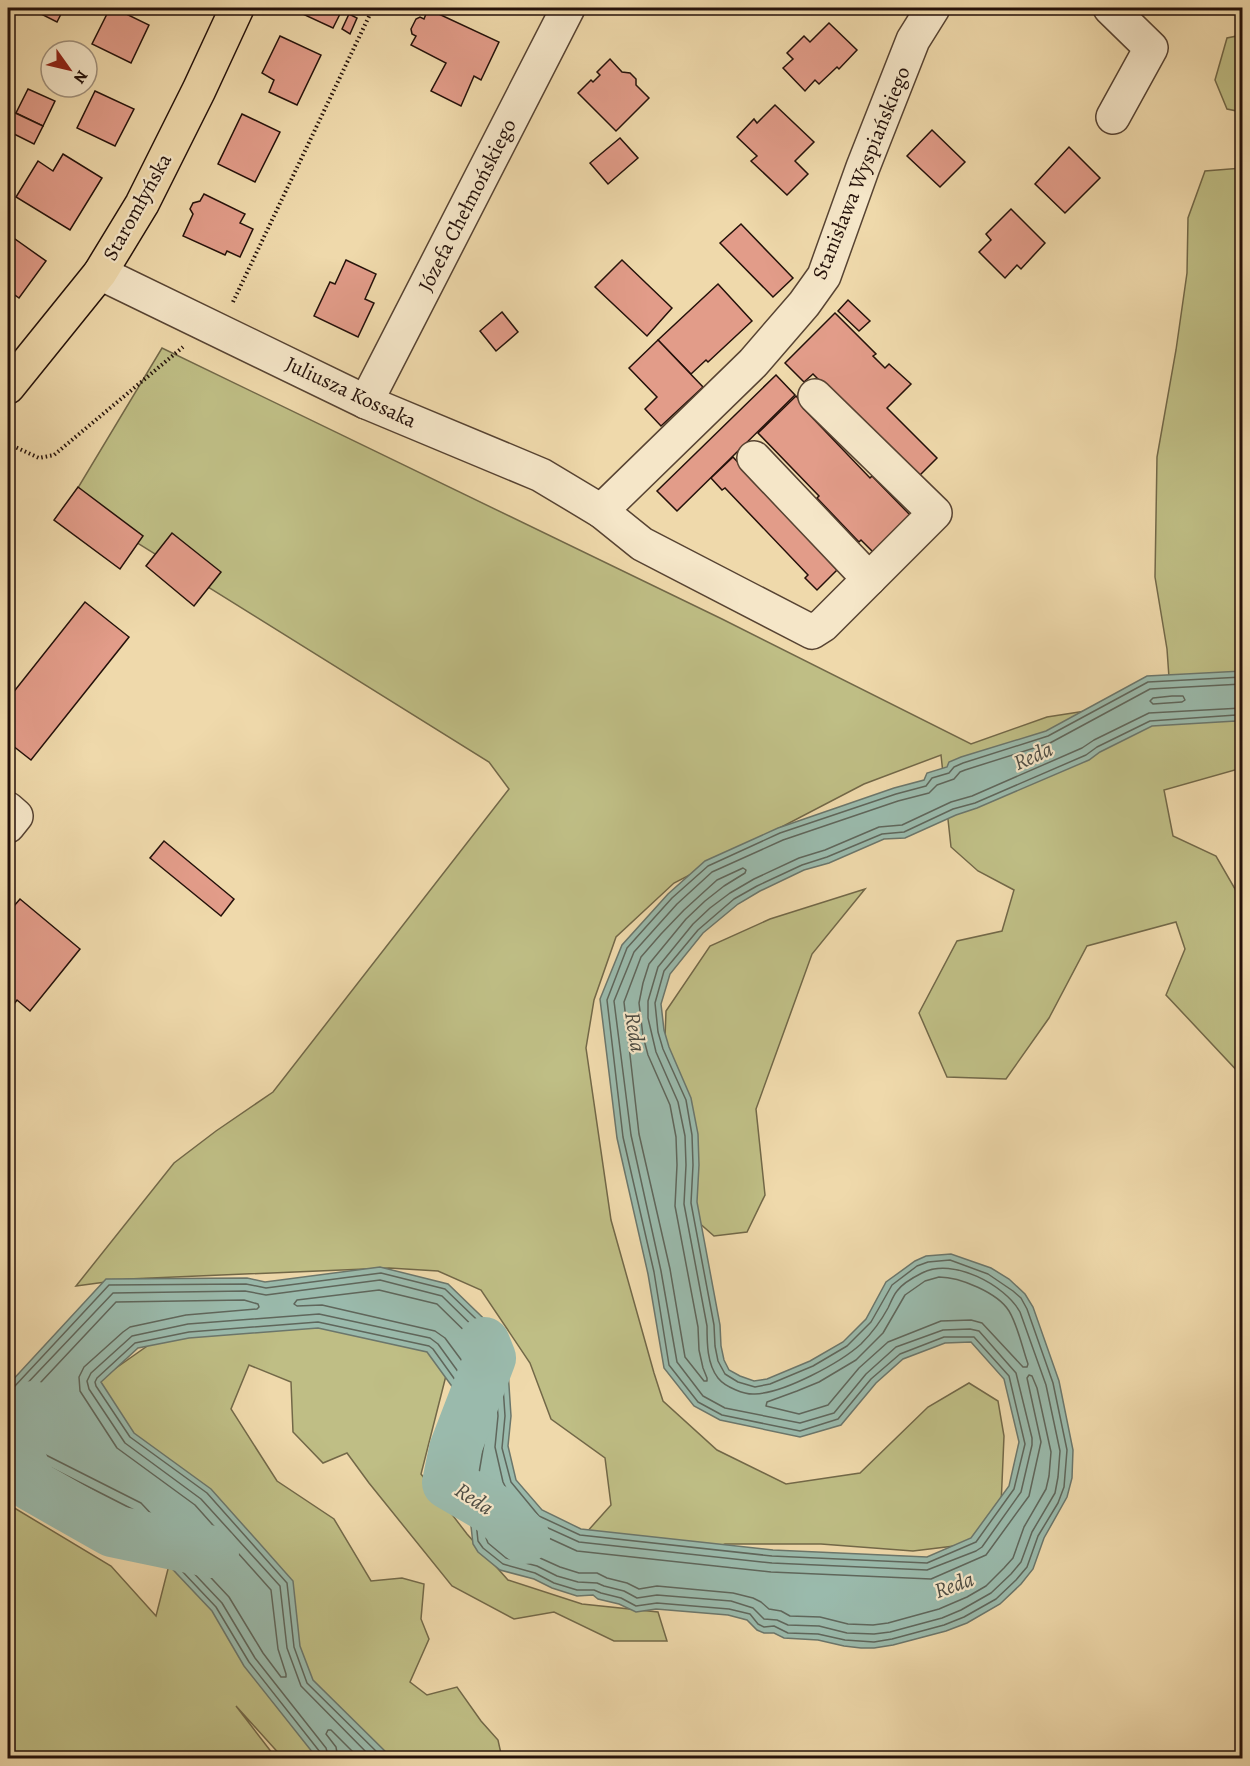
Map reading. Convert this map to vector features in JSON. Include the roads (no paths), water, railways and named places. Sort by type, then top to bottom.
[{"type":"main road","name":"Staromłyńska","points":[[8,387],[100,273],[142,204],[237,8]]},
{"type":"street","name":"Józefa Chełmońskiego","points":[[366,402],[568,8]]},
{"type":"street","name":"Stanisława Wyspiańskiego","points":[[601,511],[753,363],[804,304],[824,276],[863,167],[913,40],[933,8]]},
{"type":"street","points":[[1110,8],[1151,48],[1113,117]]},
{"type":"street","name":"Juliusza Kossaka","points":[[100,273],[366,402],[540,475],[601,511],[642,544],[812,632],[823,625],[869,579]]},
{"type":"street","points":[[754,458],[869,579],[935,513],[814,396]]},
{"type":"street","points":[[8,809],[16,816],[8,826]]},
{"type":"water","points":[[1242,671],[1242,722],[1152,726],[1100,752],[1089,760],[977,808],[905,838],[884,839],[829,863],[804,870],[760,891],[738,904],[703,933],[670,974],[661,1004],[664,1030],[691,1098],[698,1134],[697,1202],[720,1325],[721,1346],[729,1370],[754,1381],[767,1379],[810,1361],[843,1342],[866,1319],[886,1282],[915,1261],[926,1256],[951,1254],[991,1268],[1009,1279],[1025,1294],[1033,1307],[1059,1381],[1073,1450],[1072,1478],[1067,1497],[1044,1538],[1033,1569],[1000,1604],[967,1623],[946,1631],[893,1645],[861,1648],[818,1640],[784,1638],[774,1633],[764,1633],[757,1630],[747,1620],[728,1615],[656,1609],[636,1612],[619,1604],[598,1599],[593,1595],[577,1596],[534,1579],[500,1570],[478,1552],[473,1544],[465,1473],[475,1418],[427,1352],[318,1328],[189,1338],[138,1348],[101,1382],[134,1433],[211,1489],[293,1581],[300,1646],[313,1680],[392,1758],[317,1758],[244,1666],[212,1611],[125,1519],[19,1467],[8,1454],[8,1385],[106,1279],[247,1278],[265,1282],[380,1267],[448,1284],[506,1340],[511,1416],[508,1446],[516,1480],[542,1510],[581,1529],[773,1550],[927,1557],[971,1538],[1009,1486],[1019,1442],[1004,1379],[971,1342],[945,1343],[903,1359],[876,1383],[841,1425],[800,1437],[720,1420],[694,1406],[664,1368],[648,1274],[617,1138],[600,999],[622,945],[668,894],[705,861],[778,828],[924,780],[927,773],[947,767],[949,762],[961,757],[1046,731],[1147,676]]},
{"type":"waterway","name":"Reda","points":[[484,1343],[490,1358],[455,1449],[448,1483],[494,1510],[524,1538]]},
{"type":"waterway","name":"Reda","points":[[33,1407],[12,1440],[31,1485],[112,1531],[213,1552]]}]
